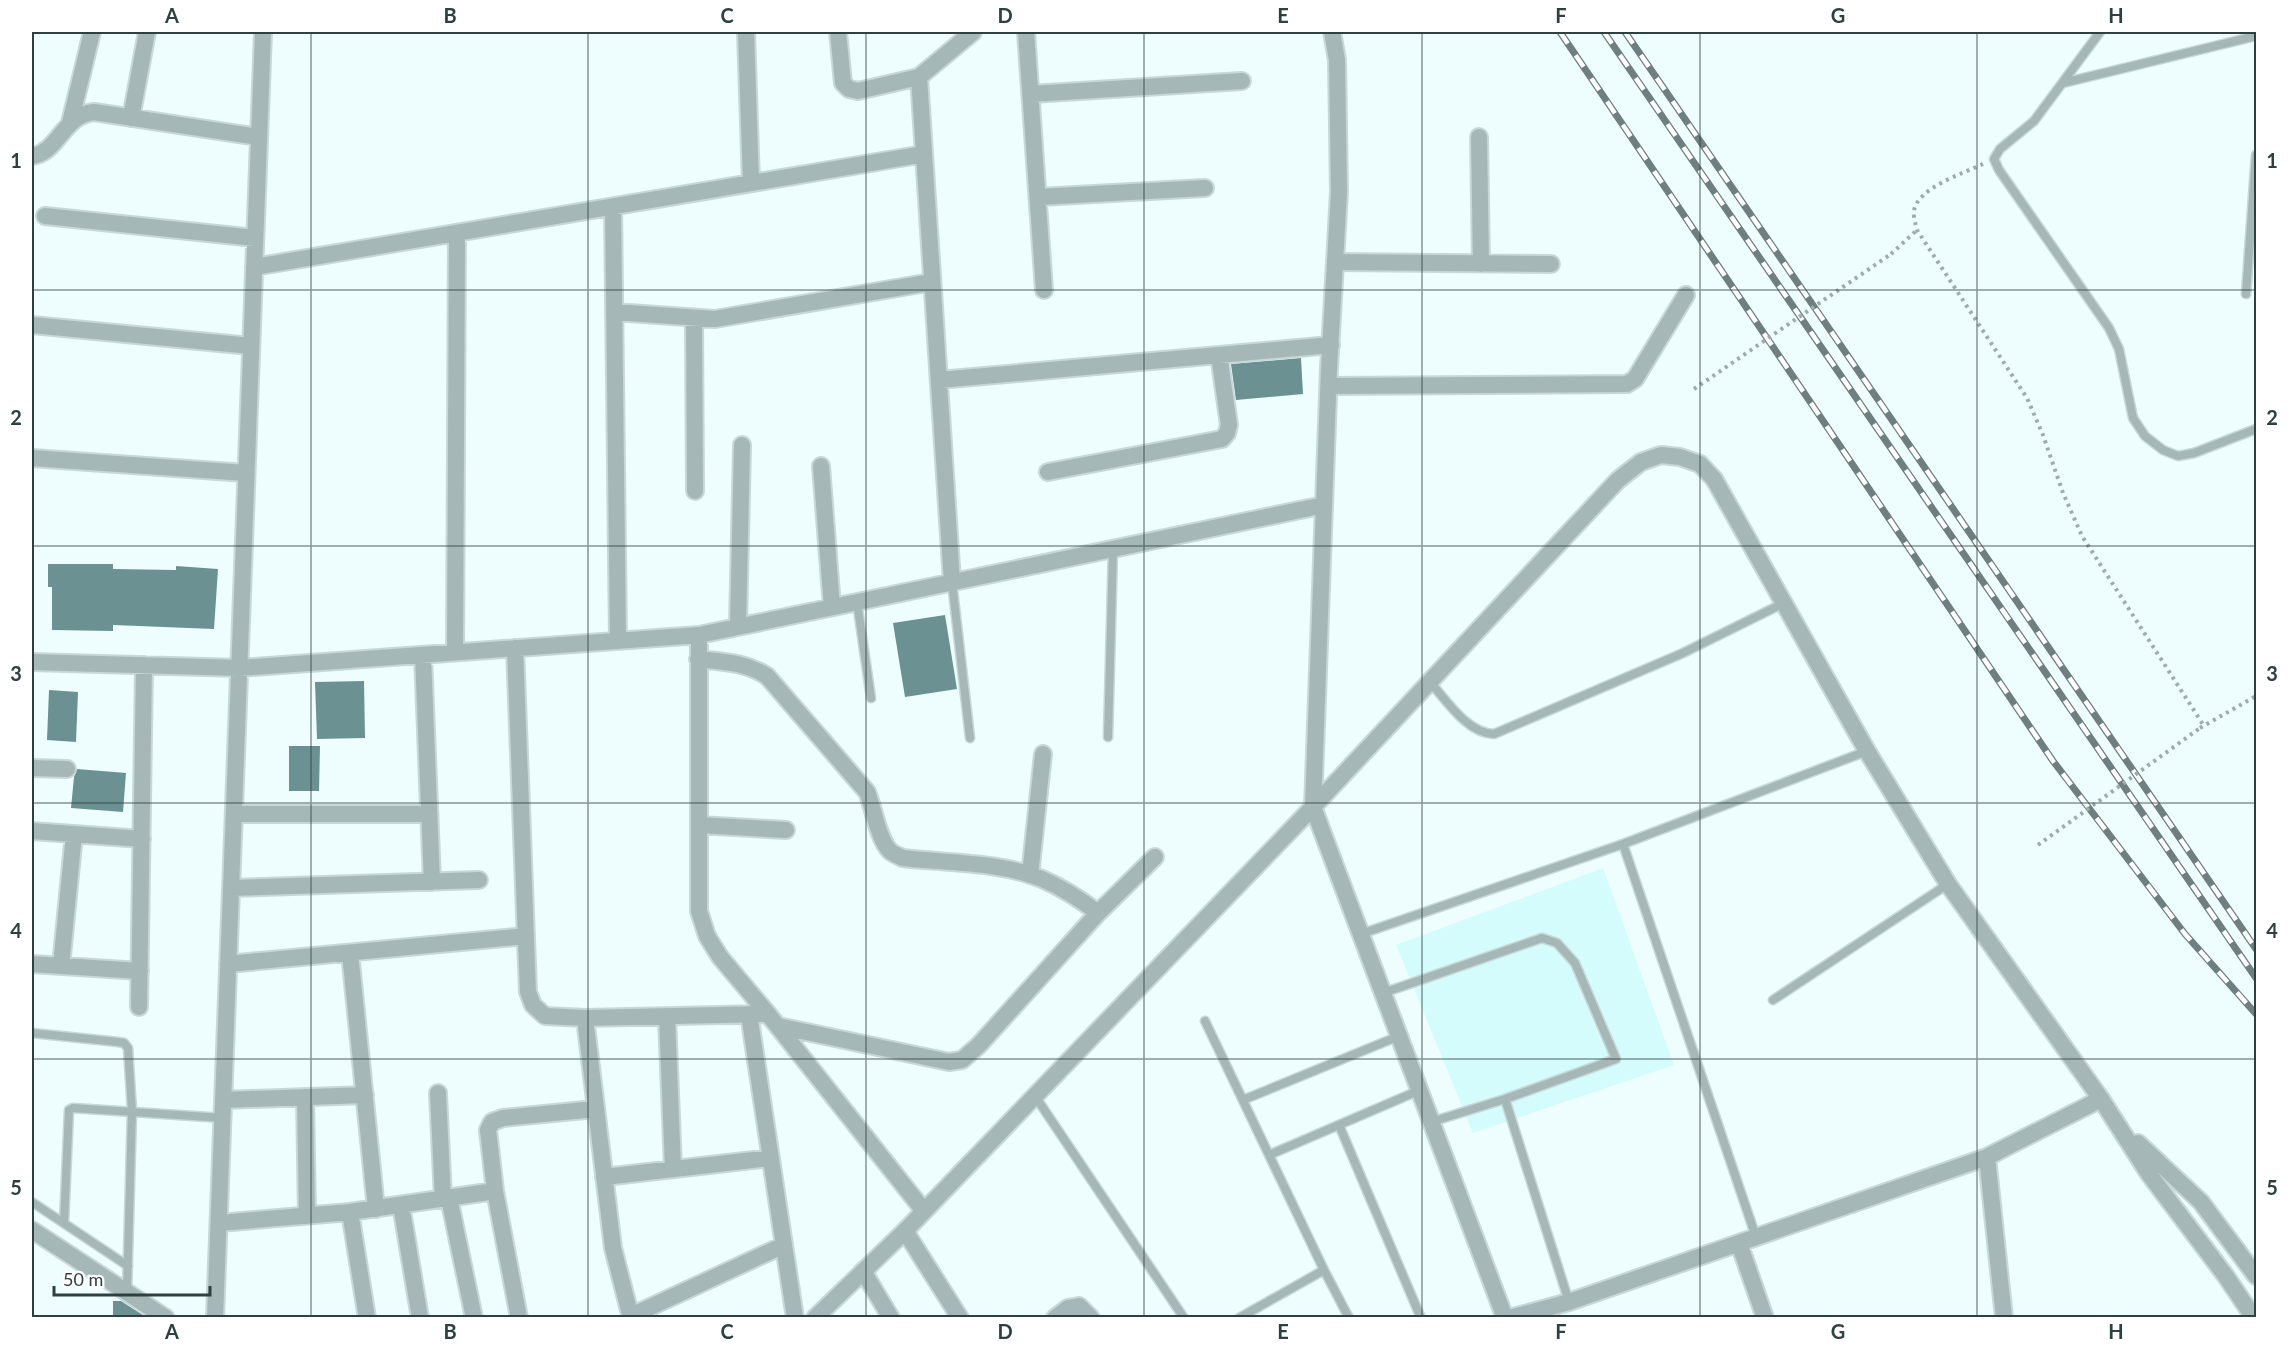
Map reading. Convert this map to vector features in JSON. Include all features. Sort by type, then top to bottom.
[{"type":"street","points":[[70,123],[92,32]]},
{"type":"street","points":[[131,118],[147,32]]},
{"type":"street","points":[[215,1317],[262,32]]},
{"type":"street","points":[[746,32],[751,183]]},
{"type":"street","points":[[838,32],[843,83],[849,89],[858,91],[919,77],[973,32]]},
{"type":"street","points":[[1026,32],[1044,290]]},
{"type":"street","points":[[1332,32],[1337,71],[1339,192],[1313,807],[1505,1317]]},
{"type":"street","points":[[919,77],[952,582]]},
{"type":"street","points":[[1031,94],[1242,81]]},
{"type":"street","points":[[32,156],[37,156],[51,145],[82,113],[94,112],[259,137]]},
{"type":"street","points":[[1479,137],[1481,264]]},
{"type":"street","points":[[254,267],[924,154]]},
{"type":"street","points":[[1039,197],[1206,188]]},
{"type":"street","points":[[613,207],[618,640]]},
{"type":"street","points":[[45,216],[255,238]]},
{"type":"street","points":[[455,652],[457,233]]},
{"type":"street","points":[[1335,262],[1551,264]]},
{"type":"street","points":[[615,312],[715,319],[932,282]]},
{"type":"street","points":[[1329,386],[1627,384],[1635,379],[1686,295]]},
{"type":"street","points":[[694,318],[695,491]]},
{"type":"street","points":[[32,325],[251,346]]},
{"type":"street","points":[[939,380],[1331,345]]},
{"type":"street","points":[[1048,472],[1222,439],[1227,433],[1228,425],[1219,355]]},
{"type":"street","points":[[738,626],[742,445]]},
{"type":"street","points":[[815,1317],[905,1231],[1313,807],[1618,480],[1641,462],[1661,455],[1680,457],[1700,464],[1714,479],[1866,751],[1948,884],[2101,1099],[2150,1174],[2254,1317]]},
{"type":"street","points":[[32,458],[246,473]]},
{"type":"street","points":[[821,466],[832,607]]},
{"type":"street","points":[[32,662],[239,668],[699,635],[1324,505]]},
{"type":"street","points":[[699,635],[699,911],[707,936],[720,957],[773,1020],[924,1211]]},
{"type":"street","points":[[515,648],[528,992],[533,1005],[545,1016],[585,1018],[749,1014],[949,1062],[962,1060],[979,1046],[1098,913],[1155,857]]},
{"type":"street","points":[[423,655],[432,882]]},
{"type":"street","points":[[698,659],[740,663],[766,676],[867,792],[875,811],[881,837],[890,851],[903,858],[1003,868],[1030,875],[1076,896],[1098,913]]},
{"type":"street","points":[[139,1007],[144,665]]},
{"type":"street","points":[[1030,875],[1043,754]]},
{"type":"street","points":[[32,768],[67,769]]},
{"type":"street","points":[[234,813],[429,814]]},
{"type":"street","points":[[699,825],[786,830]]},
{"type":"street","points":[[32,831],[142,839]]},
{"type":"street","points":[[61,966],[74,834]]},
{"type":"street","points":[[231,888],[479,880]]},
{"type":"street","points":[[228,964],[526,936]]},
{"type":"street","points":[[350,953],[376,1209]]},
{"type":"street","points":[[32,964],[140,971]]},
{"type":"street","points":[[749,1014],[795,1317]]},
{"type":"street","points":[[667,1016],[673,1169]]},
{"type":"street","points":[[585,1018],[613,1248],[631,1316],[784,1245]]},
{"type":"street","points":[[438,1093],[446,1198],[474,1317]]},
{"type":"street","points":[[223,1100],[365,1095]]},
{"type":"street","points":[[305,1097],[307,1216]]},
{"type":"street","points":[[1510,1317],[1569,1302],[1987,1157],[2101,1099]]},
{"type":"street","points":[[519,1317],[495,1191],[488,1130],[492,1122],[503,1118],[595,1109]]},
{"type":"street","points":[[2117,1124],[2201,1202],[2256,1276]]},
{"type":"street","points":[[1987,1157],[2004,1317]]},
{"type":"street","points":[[604,1177],[771,1158]]},
{"type":"street","points":[[219,1223],[376,1209],[495,1191]]},
{"type":"street","points":[[401,1205],[420,1317]]},
{"type":"street","points":[[350,1212],[367,1317]]},
{"type":"street","points":[[32,1230],[166,1317]]},
{"type":"street","points":[[905,1231],[960,1317]]},
{"type":"street","points":[[1739,1243],[1765,1317]]},
{"type":"street","points":[[863,1272],[891,1317]]},
{"type":"street","points":[[1055,1317],[1068,1308],[1078,1306],[1091,1317]]},
{"type":"lane","points":[[2100,32],[2034,121],[2000,149],[1995,159],[1999,170],[2109,328],[2119,349],[2133,418],[2145,436],[2163,450],[2178,456],[2194,453],[2256,429]]},
{"type":"lane","points":[[2063,83],[2256,36]]},
{"type":"lane","points":[[2247,294],[2256,155]]},
{"type":"lane","points":[[1108,737],[1113,549]]},
{"type":"lane","points":[[952,582],[970,738]]},
{"type":"lane","points":[[857,602],[871,698]]},
{"type":"lane","points":[[1430,682],[1472,727],[1482,733],[1494,734],[1683,652],[1784,603]]},
{"type":"lane","points":[[1361,934],[1623,844],[1866,751]]},
{"type":"lane","points":[[1623,844],[1756,1238]]},
{"type":"lane","points":[[1773,1000],[1948,884]]},
{"type":"lane","points":[[1383,993],[1542,938],[1557,943],[1575,963],[1616,1059],[1505,1099],[1431,1122]]},
{"type":"lane","points":[[1205,1021],[1324,1270],[1349,1317]]},
{"type":"lane","points":[[32,1033],[124,1043],[129,1055],[132,1111],[127,1292]]},
{"type":"lane","points":[[1243,1100],[1400,1036]]},
{"type":"lane","points":[[1269,1155],[1420,1090]]},
{"type":"lane","points":[[1035,1096],[1184,1317]]},
{"type":"lane","points":[[1505,1099],[1569,1302]]},
{"type":"lane","points":[[64,1223],[69,1110],[73,1108],[132,1111],[223,1118]]},
{"type":"lane","points":[[1339,1125],[1421,1317]]},
{"type":"lane","points":[[32,1202],[128,1266]]},
{"type":"lane","points":[[1239,1317],[1324,1270]]},
{"type":"path","points":[[1995,159],[1939,184],[1919,199],[1913,212],[1917,230],[2027,398],[2082,536],[2202,727]]},
{"type":"path","points":[[1694,389],[1891,254],[1917,230]]},
{"type":"path","points":[[2038,845],[2202,727],[2256,696]]},
{"type":"shaded area","points":[[1603,868],[1674,1065],[1473,1133],[1396,945]]},
{"type":"building","points":[[1301,358],[1303,394],[1236,400],[1231,364]]},
{"type":"building","points":[[48,564],[113,564],[113,569],[176,570],[176,566],[218,569],[214,629],[113,625],[113,631],[52,630],[52,587],[48,587]]},
{"type":"building","points":[[945,615],[957,689],[905,697],[893,623]]},
{"type":"building","points":[[364,681],[365,738],[317,739],[315,682]]},
{"type":"building","points":[[49,690],[78,692],[76,742],[47,740]]},
{"type":"building","points":[[289,746],[320,746],[319,791],[289,791]]},
{"type":"building","points":[[77,769],[126,773],[123,812],[71,808]]},
{"type":"building","points":[[113,1301],[121,1301],[146,1317],[113,1317]]},
{"type":"railway","points":[[1560,32],[2053,761],[2185,934],[2256,1014]]},
{"type":"railway","points":[[1604,32],[2256,978]]},
{"type":"railway","points":[[1625,32],[2256,949]]}]
